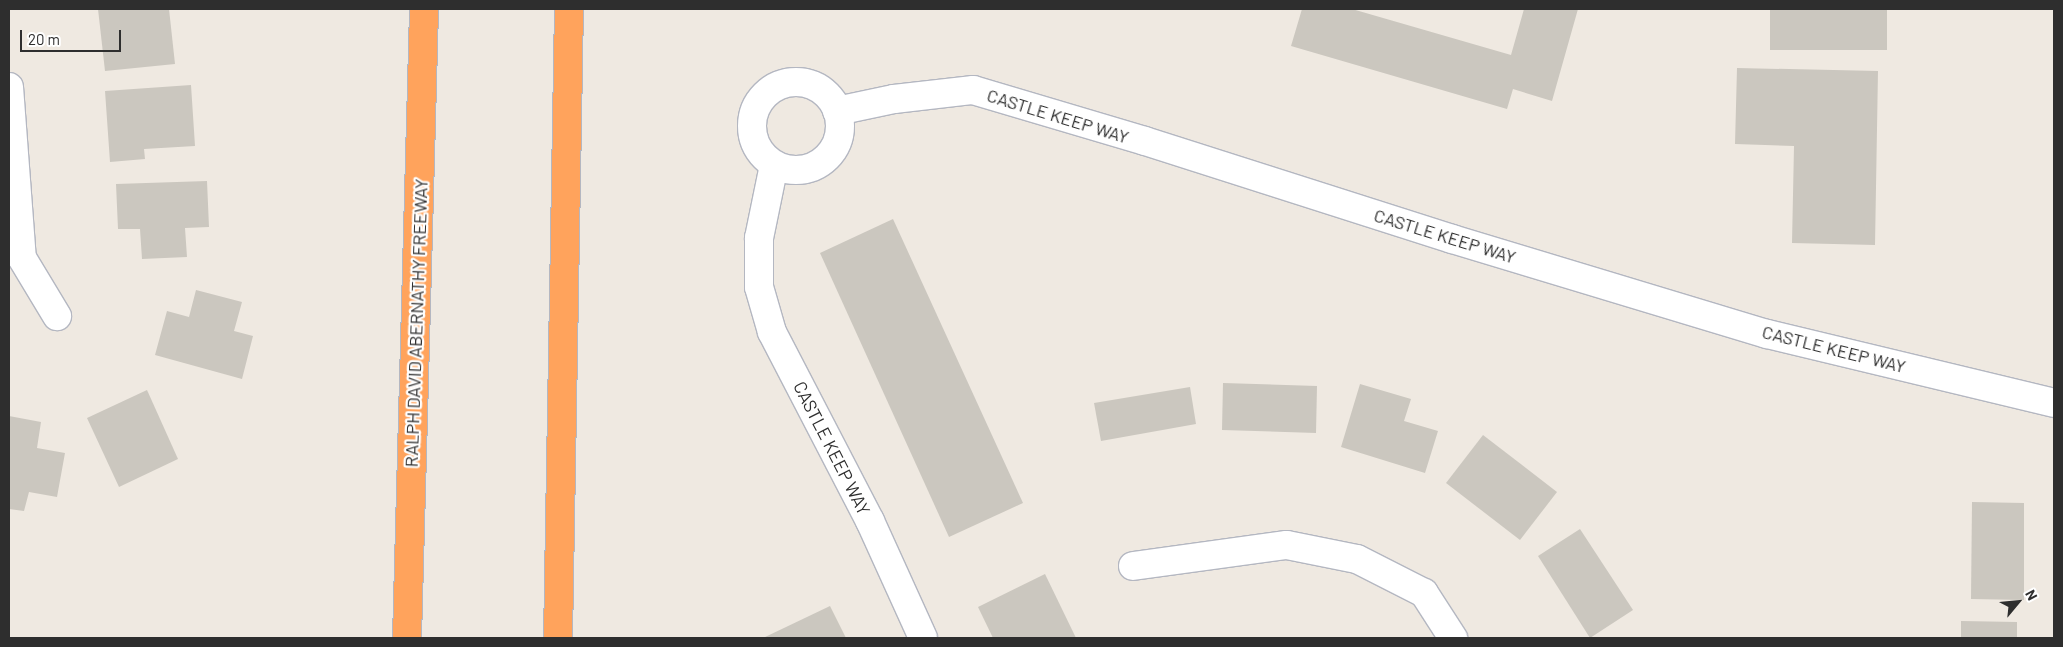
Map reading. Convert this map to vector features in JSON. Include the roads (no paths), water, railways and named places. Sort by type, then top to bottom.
[{"type":"highway","name":"RALPH DAVID ABERNATHY FREEWAY","points":[[407,638],[424,9]]},
{"type":"highway","points":[[558,638],[569,9]]},
{"type":"street","points":[[789,82],[803,83],[819,89],[829,97],[837,111],[840,128],[836,145],[827,158],[818,164],[799,170],[774,165],[763,156],[754,140],[752,121],[761,98],[774,88],[789,82]]},
{"type":"street","points":[[9,87],[22,258],[57,316]]},
{"type":"street","name":"CASTLE KEEP WAY","points":[[837,111],[894,99],[973,90],[1145,141],[1442,236],[1767,334],[2054,403]]},
{"type":"street","name":"CASTLE KEEP WAY","points":[[774,165],[759,238],[759,287],[772,332],[870,521],[923,638]]},
{"type":"street","points":[[1133,566],[1287,545],[1358,559],[1424,593],[1453,638]]}]
